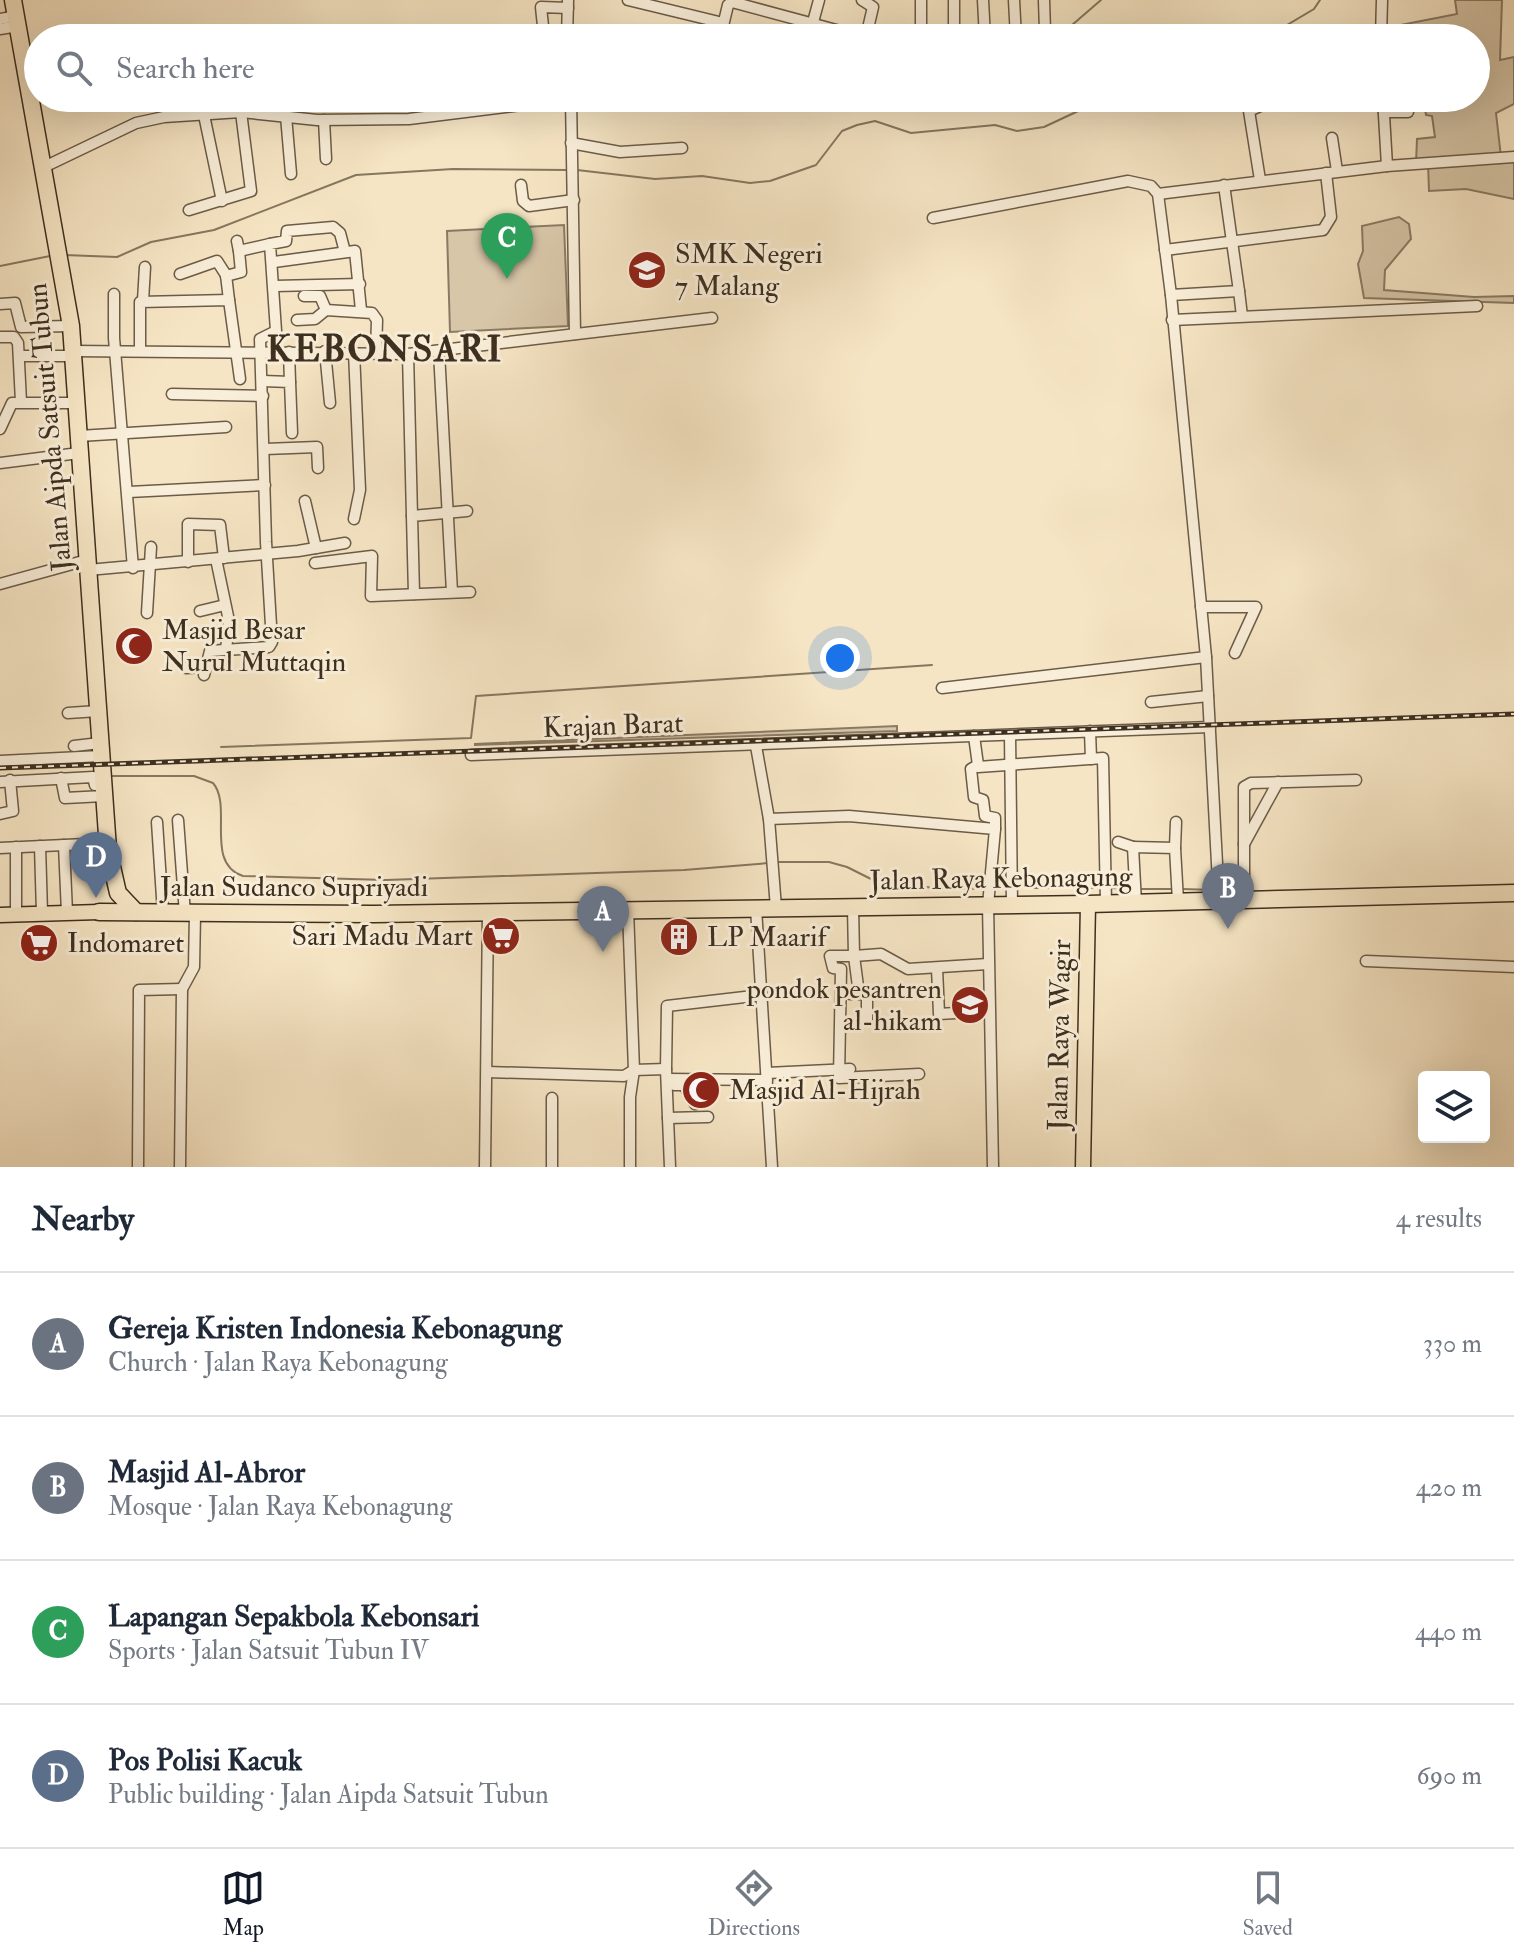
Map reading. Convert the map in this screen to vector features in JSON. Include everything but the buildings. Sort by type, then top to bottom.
[{"type":"highway","name":"Jalan Aipda Satsuit Tubun","points":[[12,15],[24,72]]},
{"type":"highway","name":"Jalan Aipda Satsuit Tubun","points":[[32,112],[71,326],[108,848],[108,893],[99,912]]},
{"type":"highway","name":"Jalan Aipda Satsuit Tubun","points":[[108,848],[118,893],[136,912]]},
{"type":"highway","name":"Jalan Raya Kebonagung","points":[[488,912],[853,907],[1012,894],[1101,895],[1135,892],[1219,901],[1514,893]]},
{"type":"highway","name":"Jalan Sudanco Supriyadi","points":[[99,912],[488,912]]},
{"type":"main road","name":"Jalan Raya Wagir","points":[[1083,1167],[1101,895]]},
{"type":"main road","points":[[0,915],[99,912]]},
{"type":"street","points":[[628,0],[666,5],[723,23],[728,5],[732,2],[820,24]]},
{"type":"street","points":[[813,22],[819,0]]},
{"type":"street","points":[[862,0],[873,7],[869,24]]},
{"type":"street","points":[[921,0],[921,24]]},
{"type":"street","points":[[954,0],[954,24]]},
{"type":"street","points":[[983,0],[984,24]]},
{"type":"street","points":[[1014,0],[1015,24]]},
{"type":"street","points":[[1044,0],[1045,24]]},
{"type":"street","points":[[1381,24],[1382,0]]},
{"type":"street","points":[[543,24],[541,7],[568,4],[567,24]]},
{"type":"street","points":[[0,29],[12,15]]},
{"type":"street","points":[[44,167],[136,123],[241,112],[324,120],[436,117],[466,112]]},
{"type":"street","points":[[189,210],[244,196],[252,187],[241,112]]},
{"type":"street","points":[[571,112],[575,334]]},
{"type":"street","points":[[1249,112],[1260,180]]},
{"type":"street","points":[[1387,166],[1384,112],[1408,112]]},
{"type":"street","points":[[204,115],[222,201]]},
{"type":"street","points":[[286,116],[291,174]]},
{"type":"street","points":[[324,120],[326,159]]},
{"type":"street","points":[[1165,250],[1325,229],[1331,217],[1332,138]]},
{"type":"street","points":[[571,143],[620,152],[682,148]]},
{"type":"street","points":[[933,218],[1128,181],[1142,182],[1158,194],[1387,166],[1514,157]]},
{"type":"street","points":[[521,185],[523,201],[529,206],[574,200]]},
{"type":"street","points":[[1224,185],[1242,316]]},
{"type":"street","points":[[1158,194],[1171,295],[1206,657],[1219,901]]},
{"type":"street","points":[[226,276],[241,272],[238,246],[286,241],[287,231],[333,227],[340,233],[345,252]]},
{"type":"street","points":[[186,668],[204,671],[210,651],[272,644],[261,336],[276,331],[274,262],[270,244]]},
{"type":"street","points":[[274,262],[357,252],[361,310]]},
{"type":"street","points":[[180,274],[214,260],[226,276],[240,379]]},
{"type":"street","points":[[140,351],[139,304],[143,301],[145,267]]},
{"type":"street","points":[[275,286],[360,284]]},
{"type":"street","points":[[1171,295],[1239,291]]},
{"type":"street","points":[[114,294],[133,568]]},
{"type":"street","points":[[304,296],[320,296],[326,310]]},
{"type":"street","points":[[143,301],[229,300]]},
{"type":"street","points":[[0,304],[15,303],[21,327],[71,326]]},
{"type":"street","points":[[1172,320],[1477,306]]},
{"type":"street","points":[[297,320],[315,319],[326,310],[372,313],[377,320],[376,353]]},
{"type":"street","points":[[21,356],[116,350],[408,354],[712,318]]},
{"type":"street","points":[[0,337],[14,337],[21,356],[10,403],[0,429]]},
{"type":"street","points":[[325,351],[330,403]]},
{"type":"street","points":[[289,352],[292,433]]},
{"type":"street","points":[[354,352],[360,488],[354,519]]},
{"type":"street","points":[[439,352],[452,592]]},
{"type":"street","points":[[408,354],[414,594]]},
{"type":"street","points":[[263,381],[290,382]]},
{"type":"street","points":[[172,394],[263,396]]},
{"type":"street","points":[[10,403],[77,403]]},
{"type":"street","points":[[79,436],[226,427]]},
{"type":"street","points":[[265,449],[317,447],[318,468]]},
{"type":"street","points":[[2,459],[79,453]]},
{"type":"street","points":[[129,492],[265,485]]},
{"type":"street","points":[[305,501],[316,548]]},
{"type":"street","points":[[412,516],[467,511]]},
{"type":"street","points":[[188,562],[186,526],[221,525],[220,559],[229,621],[226,650]]},
{"type":"street","points":[[0,584],[87,565],[133,568],[345,543]]},
{"type":"street","points":[[147,613],[151,547]]},
{"type":"street","points":[[315,563],[372,556],[370,596],[470,592]]},
{"type":"street","points":[[200,611],[225,605]]},
{"type":"street","points":[[1201,607],[1256,607],[1235,653]]},
{"type":"street","points":[[942,688],[1206,657]]},
{"type":"street","points":[[1151,702],[1208,696]]},
{"type":"street","points":[[68,713],[98,711]]},
{"type":"street","name":"Krajan Barat","points":[[471,755],[1210,727]]},
{"type":"street","points":[[1090,731],[1091,759]]},
{"type":"street","points":[[1010,735],[1012,894]]},
{"type":"street","points":[[974,736],[978,767]]},
{"type":"street","points":[[74,746],[100,750]]},
{"type":"street","points":[[756,746],[769,819],[776,908]]},
{"type":"street","points":[[0,761],[100,750]]},
{"type":"street","points":[[993,1167],[988,964],[995,818],[985,816],[983,800],[974,797],[971,769],[1011,762],[1103,758],[1101,895]]},
{"type":"street","points":[[0,814],[13,811],[5,781],[94,777],[95,785],[103,785]]},
{"type":"street","points":[[61,778],[65,798],[103,785]]},
{"type":"street","points":[[1244,900],[1244,787],[1251,783],[1356,780]]},
{"type":"street","points":[[1243,846],[1278,782]]},
{"type":"street","points":[[769,819],[849,816],[995,829]]},
{"type":"street","points":[[178,820],[194,967],[182,989],[180,1167]]},
{"type":"street","points":[[157,822],[163,913]]},
{"type":"street","points":[[1176,822],[1178,896]]},
{"type":"street","points":[[1118,842],[1133,847],[1175,848]]},
{"type":"street","points":[[0,848],[64,845],[108,848]]},
{"type":"street","points":[[64,845],[67,913]]},
{"type":"street","points":[[40,846],[42,913]]},
{"type":"street","points":[[16,847],[16,914]]},
{"type":"street","points":[[1133,847],[1135,892]]},
{"type":"street","points":[[853,907],[854,956],[859,994],[867,1021]]},
{"type":"street","points":[[756,908],[772,1167]]},
{"type":"street","points":[[628,910],[634,1070],[630,1097],[630,1167]]},
{"type":"street","points":[[485,1167],[488,912]]},
{"type":"street","points":[[919,1074],[841,1079],[844,1070],[841,969],[833,968],[829,956],[879,953],[908,969],[988,964]]},
{"type":"street","points":[[1366,961],[1514,967]]},
{"type":"street","points":[[937,968],[939,1014],[988,1011]]},
{"type":"street","points":[[138,1167],[139,990],[182,989]]},
{"type":"street","points":[[859,994],[911,993]]},
{"type":"street","points":[[670,1167],[667,1006],[762,995]]},
{"type":"street","points":[[487,1072],[624,1076],[634,1070],[667,1077],[684,1085],[695,1104]]},
{"type":"street","points":[[667,1077],[709,1076],[716,1080],[844,1070]]},
{"type":"street","points":[[552,1167],[555,1098],[558,1167]]},
{"type":"street","points":[[668,1118],[708,1117]]},
{"type":"shaded area","points":[[1455,0],[1502,0],[1500,60],[1514,57],[1514,104],[1496,113],[1501,157],[1514,156],[1514,199],[1466,189],[1429,191],[1428,163],[1416,163],[1417,139],[1435,137],[1432,116],[1425,112],[1490,112],[1490,24],[1406,24],[1457,14]]},
{"type":"shaded area","points":[[1399,217],[1409,224],[1411,239],[1385,270],[1384,290],[1474,297],[1514,296],[1514,303],[1364,298],[1358,264],[1363,251],[1362,226]]},
{"type":"shaded area","points":[[564,225],[568,326],[450,332],[447,231]]},
{"type":"shaded area","points":[[897,726],[897,731],[475,745],[475,744]]},
{"type":"waterway","points":[[1073,24],[1101,0]]},
{"type":"waterway","points":[[1289,24],[1314,9],[1320,0]]},
{"type":"waterway","points":[[577,170],[655,179],[702,176],[750,183],[770,181],[816,165],[842,131],[857,125],[875,121],[911,133],[995,125],[1017,131],[1044,127],[1076,112]]},
{"type":"waterway","points":[[64,255],[117,257],[151,242],[214,230],[356,175],[453,169],[567,170]]},
{"type":"waterway","points":[[0,266],[50,256]]},
{"type":"waterway","points":[[221,747],[471,738],[476,696],[932,665]]},
{"type":"waterway","points":[[109,776],[194,776],[213,783],[221,805],[225,859],[231,869],[243,876],[386,880],[684,870],[769,863]]},
{"type":"waterway","points":[[776,862],[829,862],[847,867],[885,886],[986,889]]},
{"type":"waterway","points":[[1033,888],[1103,888]]},
{"type":"waterway","points":[[1110,888],[1131,889]]},
{"type":"waterway","points":[[1138,889],[1171,889]]},
{"type":"waterway","points":[[1182,889],[1215,890]]},
{"type":"railway","points":[[0,768],[1514,714]]},
{"type":"place","name":"SMK Negeri 7 Malang","points":[[647,270]]},
{"type":"place","name":"Lapangan Sepakbola Kebonsari","points":[[507,279]]},
{"type":"place","name":"Masjid Besar Nurul Muttaqin","points":[[134,646]]},
{"type":"place","name":"Pos Polisi Kacuk","points":[[96,898]]},
{"type":"place","name":"Masjid Al-Abror","points":[[1228,929]]},
{"type":"place","name":"Sari Madu Mart","points":[[501,936]]},
{"type":"place","name":"LP Maarif","points":[[679,937]]},
{"type":"place","name":"Indomaret","points":[[39,943]]},
{"type":"place","name":"Gereja Kristen Indonesia Kebonagung","points":[[603,952]]},
{"type":"place","name":"pondok pesantren al-hikam","points":[[970,1005]]},
{"type":"place","name":"Masjid Al-Hijrah","points":[[701,1090]]},
{"type":"district","name":"KEBONSARI","points":[[385,349]]}]
